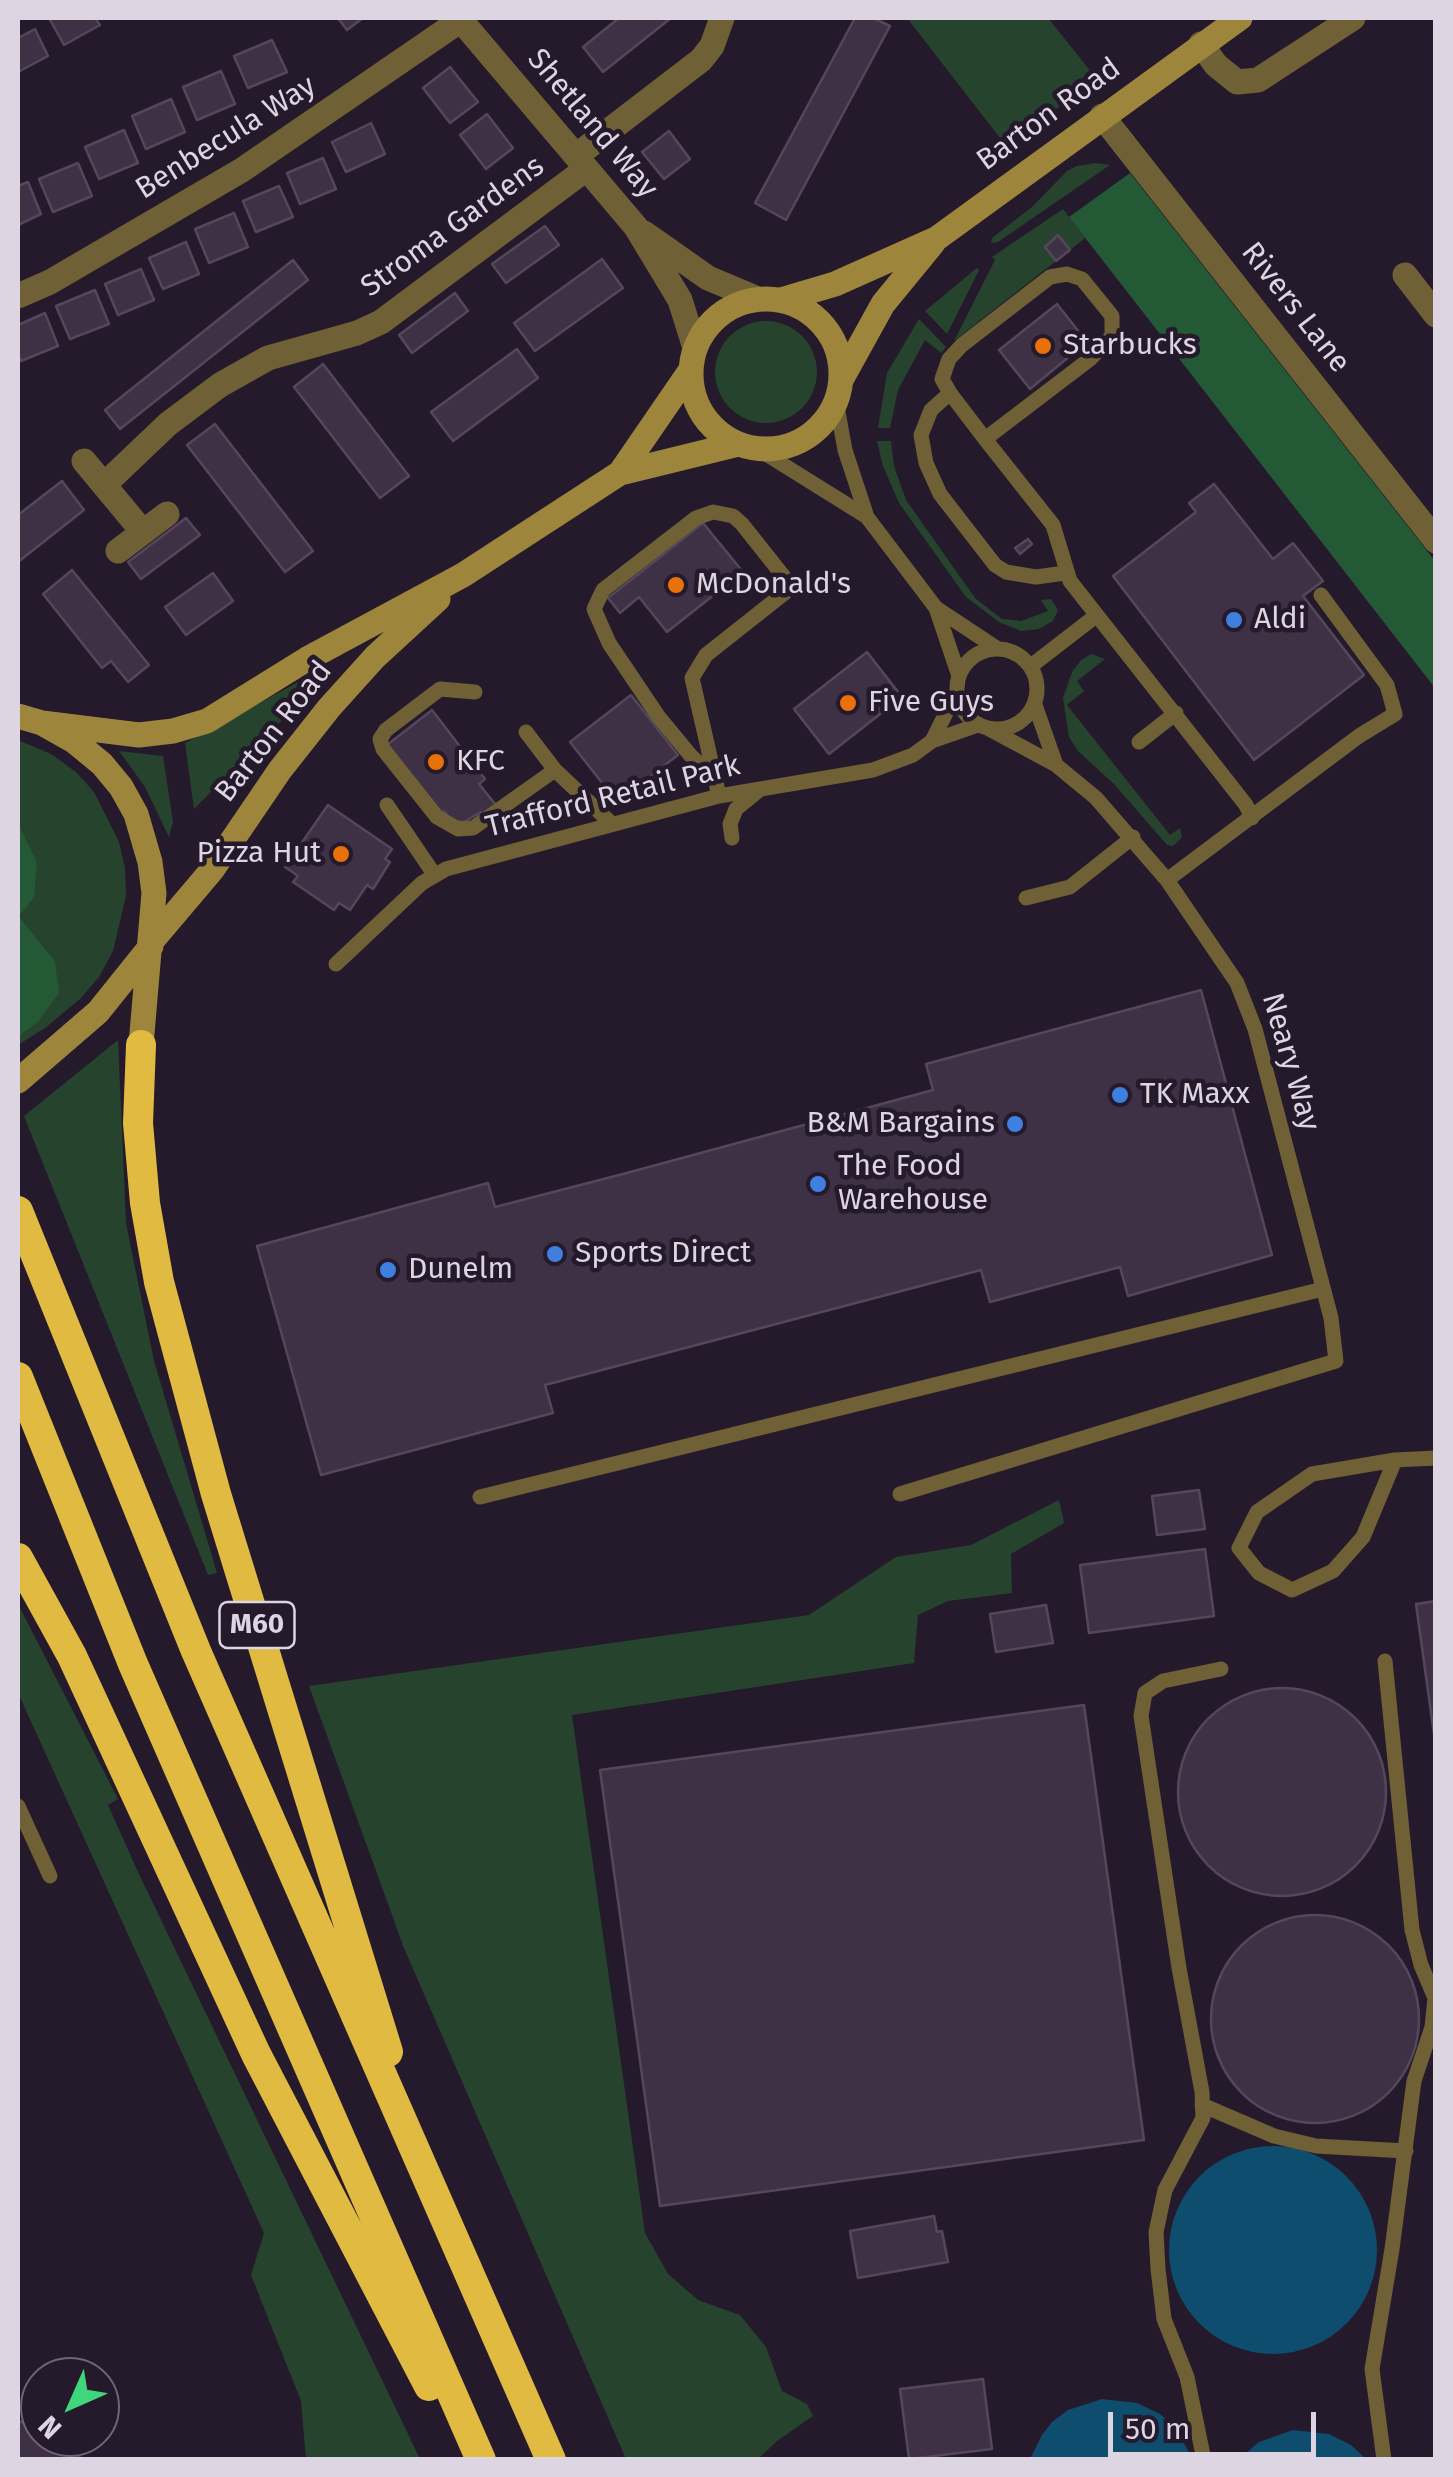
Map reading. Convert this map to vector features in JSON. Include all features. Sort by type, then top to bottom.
[{"type":"highway","name":"M60","points":[[141,1045],[138,1122],[145,1203],[159,1282],[216,1494],[432,2195]]},
{"type":"highway","name":"M60","points":[[22,1221],[196,1652],[551,2460]]},
{"type":"highway","points":[[18,1376],[133,1664],[481,2460]]},
{"type":"highway","points":[[18,1558],[72,1656],[256,2054],[468,2460]]},
{"type":"main road","name":"Barton Road","points":[[769,299],[835,284],[936,239],[1240,18]]},
{"type":"main road","name":"Barton Road","points":[[839,390],[883,304],[936,239]]},
{"type":"main road","points":[[769,299],[801,307],[819,320],[832,337],[840,358],[839,390],[824,422],[806,438],[783,448],[748,446],[718,432],[702,415],[693,394],[693,360],[705,330],[719,314],[738,304],[769,299]]},
{"type":"main road","name":"Barton Road","points":[[620,472],[693,360]]},
{"type":"main road","name":"Barton Road","points":[[24,717],[139,735],[186,728],[229,710],[307,659],[464,575],[620,472],[748,446]]},
{"type":"main road","name":"Barton Road","points":[[18,1081],[98,1012],[212,870],[280,770],[329,708],[374,657],[464,575]]},
{"type":"main road","points":[[24,717],[74,741],[102,764],[121,786],[136,814],[154,893],[141,1045]]},
{"type":"street","name":"Stroma Gardens","points":[[104,484],[168,424],[220,385],[268,358],[382,322],[701,60],[712,46],[722,18]]},
{"type":"street","points":[[1201,44],[1216,65],[1237,82],[1258,80],[1353,18]]},
{"type":"street","name":"Shetland Way","points":[[460,19],[636,227],[680,300],[693,360]]},
{"type":"street","name":"Benbecula Way","points":[[18,296],[50,282],[242,170],[460,19]]},
{"type":"street","name":"Rivers Lane","points":[[1102,116],[1436,541]]},
{"type":"street","name":"Shetland Way","points":[[636,227],[708,278],[769,299]]},
{"type":"street","points":[[1406,275],[1431,300]]},
{"type":"street","points":[[84,461],[143,532]]},
{"type":"street","points":[[118,552],[168,514]]},
{"type":"lane","points":[[986,439],[1112,336],[1114,326],[1107,307],[1082,279],[1067,274],[1050,276],[962,345],[949,359],[942,379],[950,393],[1052,525],[1065,573],[1246,804],[1252,818]]},
{"type":"lane","points":[[839,390],[845,450],[867,517],[936,608],[1031,666],[1038,692],[1030,714],[1011,728],[983,727],[960,705],[958,684],[936,608]]},
{"type":"lane","points":[[950,393],[931,410],[922,435],[926,463],[940,494],[995,565],[1006,572],[1036,577],[1065,573]]},
{"type":"lane","points":[[748,446],[867,517]]},
{"type":"lane","points":[[713,776],[658,716],[595,616],[596,598],[696,518],[713,512],[733,516],[742,524],[792,588],[706,654],[692,678],[719,796]]},
{"type":"lane","points":[[1168,880],[1359,736],[1395,714],[1387,684],[1321,594]]},
{"type":"lane","points":[[1031,666],[1097,615]]},
{"type":"lane","points":[[932,741],[974,656],[998,648]]},
{"type":"lane","points":[[475,692],[440,689],[386,730],[380,739],[383,749],[437,817],[458,829],[473,828],[555,770]]},
{"type":"lane","points":[[1035,704],[1056,765]]},
{"type":"lane","points":[[1139,742],[1176,713]]},
{"type":"lane","name":"Trafford Retail Park","points":[[336,964],[434,874],[719,796],[873,770],[913,754],[932,741],[983,727]]},
{"type":"lane","name":"Neary Way","points":[[900,1494],[1336,1361],[1331,1318],[1248,1006],[1222,956],[1168,880],[1096,798],[1056,765],[983,727]]},
{"type":"lane","points":[[526,732],[555,770],[612,824]]},
{"type":"lane","points":[[732,838],[730,824],[736,808],[766,788]]},
{"type":"lane","points":[[387,805],[434,874]]},
{"type":"lane","points":[[1026,898],[1070,887],[1133,837]]},
{"type":"lane","points":[[480,1497],[1323,1289]]},
{"type":"lane","points":[[1395,1460],[1363,1537],[1333,1571],[1292,1590],[1259,1574],[1239,1548],[1256,1512],[1312,1474],[1395,1460],[1436,1458]]},
{"type":"lane","points":[[1384,2460],[1372,2369],[1414,2081],[1432,2027],[1435,1998],[1412,1930],[1385,1661]]},
{"type":"lane","points":[[1204,2460],[1187,2376],[1164,2319],[1156,2232],[1165,2190],[1203,2118],[1141,1716],[1145,1694],[1163,1681],[1221,1669]]},
{"type":"lane","points":[[18,1806],[50,1876]]},
{"type":"lane","points":[[1202,2105],[1274,2136],[1316,2146],[1406,2150]]},
{"type":"green space","points":[[907,18],[1048,18],[1096,78],[1007,147]]},
{"type":"green space","points":[[1095,163],[1110,165],[998,242],[991,243],[1067,171]]},
{"type":"green space","points":[[1130,173],[1435,561],[1435,688],[1069,217]]},
{"type":"green space","points":[[1063,209],[1085,238],[1070,250],[1058,235],[1045,247],[1056,261],[954,341],[995,260],[992,257]]},
{"type":"green space","points":[[979,270],[947,334],[925,311]]},
{"type":"green space","points":[[919,319],[946,347],[941,353],[925,340],[898,390],[890,428],[878,428],[887,373]]},
{"type":"green space","points":[[766,321],[785,325],[802,336],[813,353],[817,372],[813,391],[802,408],[785,419],[766,423],[747,419],[730,408],[719,391],[715,372],[719,353],[730,336],[747,325]]},
{"type":"green space","points":[[877,441],[891,441],[894,466],[906,500],[975,598],[1002,619],[1021,621],[1048,611],[1041,600],[1051,599],[1058,610],[1053,621],[1039,629],[1021,631],[999,622],[966,597],[899,503]]},
{"type":"green space","points":[[1091,654],[1105,659],[1077,681],[1084,691],[1067,705],[1170,835],[1180,828],[1182,837],[1173,846],[1167,845],[1069,737],[1063,698],[1072,672]]},
{"type":"green space","points":[[317,672],[324,678],[194,809],[185,743]]},
{"type":"green space","points":[[18,740],[51,754],[76,772],[94,792],[119,842],[126,896],[113,951],[99,977],[80,999],[18,1045],[18,1037],[37,1023],[55,961],[19,916],[37,862],[18,822]]},
{"type":"green space","points":[[119,751],[163,756],[173,822],[169,837],[145,787]]},
{"type":"green space","points":[[18,822],[37,862],[34,897],[19,916],[55,961],[59,993],[37,1023],[18,1037]]},
{"type":"green space","points":[[118,1040],[126,1223],[154,1361],[217,1573],[208,1575],[24,1116]]},
{"type":"green space","points":[[1059,1500],[1064,1523],[1011,1554],[1012,1593],[948,1601],[918,1615],[914,1663],[572,1715],[645,2233],[668,2274],[698,2300],[740,2315],[766,2347],[782,2391],[807,2404],[813,2416],[758,2459],[626,2459],[404,1948],[309,1686],[809,1615],[896,1557],[971,1545]]},
{"type":"green space","points":[[18,1604],[118,1799],[108,1805],[138,1872],[420,2459],[306,2459],[301,2401],[251,2275],[264,2233],[18,1693]]},
{"type":"water","points":[[1273,2146],[1313,2154],[1346,2177],[1369,2210],[1377,2250],[1369,2290],[1346,2323],[1313,2346],[1273,2354],[1233,2346],[1200,2323],[1177,2290],[1169,2250],[1177,2210],[1200,2177],[1233,2154]]},
{"type":"water","points":[[1102,2399],[1137,2403],[1160,2414],[1177,2429],[1192,2459],[1030,2459],[1052,2422],[1068,2410]]},
{"type":"water","points":[[1293,2430],[1329,2434],[1351,2445],[1366,2459],[1239,2459],[1259,2442]]},
{"type":"building","points":[[49,18],[95,18],[100,25],[64,45]]},
{"type":"building","points":[[338,18],[363,18],[347,30]]},
{"type":"building","points":[[619,18],[671,18],[603,72],[583,47]]},
{"type":"building","points":[[855,18],[873,18],[890,26],[786,220],[755,203]]},
{"type":"building","points":[[35,29],[48,56],[18,72],[18,38]]},
{"type":"building","points":[[272,40],[287,72],[248,88],[234,56]]},
{"type":"building","points":[[450,67],[478,102],[450,123],[423,88]]},
{"type":"building","points":[[221,71],[235,104],[197,120],[183,87]]},
{"type":"building","points":[[171,99],[185,132],[146,149],[132,116]]},
{"type":"building","points":[[487,114],[513,148],[486,169],[460,135]]},
{"type":"building","points":[[371,123],[385,154],[346,172],[332,142]]},
{"type":"building","points":[[124,130],[138,163],[99,179],[85,147]]},
{"type":"building","points":[[669,131],[690,159],[664,179],[642,152]]},
{"type":"building","points":[[323,158],[336,189],[300,204],[287,173]]},
{"type":"building","points":[[78,163],[92,196],[53,212],[39,179]]},
{"type":"building","points":[[28,182],[41,214],[18,225],[18,186]]},
{"type":"building","points":[[279,186],[293,217],[256,232],[243,201]]},
{"type":"building","points":[[234,213],[248,247],[209,263],[195,229]]},
{"type":"building","points":[[545,226],[559,245],[506,283],[492,264]]},
{"type":"building","points":[[1058,235],[1070,250],[1056,261],[1045,247]]},
{"type":"building","points":[[186,242],[199,274],[163,289],[149,258]]},
{"type":"building","points":[[602,259],[623,288],[535,351],[514,323]]},
{"type":"building","points":[[293,260],[308,280],[120,429],[105,410]]},
{"type":"building","points":[[141,269],[154,300],[118,315],[105,284]]},
{"type":"building","points":[[95,290],[109,324],[70,339],[56,306]]},
{"type":"building","points":[[455,293],[468,311],[412,353],[399,335]]},
{"type":"building","name":"Starbucks","points":[[1057,304],[1087,342],[1030,389],[999,350]]},
{"type":"building","points":[[45,313],[58,346],[21,361],[18,325]]},
{"type":"building","points":[[517,349],[538,378],[453,441],[431,412]]},
{"type":"building","points":[[323,364],[409,476],[380,498],[294,387]]},
{"type":"building","points":[[215,424],[313,551],[285,572],[187,445]]},
{"type":"building","points":[[62,481],[84,510],[18,562],[18,515]]},
{"type":"building","name":"Aldi","points":[[1214,484],[1273,559],[1293,543],[1323,581],[1303,596],[1364,675],[1254,760],[1113,576],[1196,512],[1189,503]]},
{"type":"building","points":[[186,518],[200,535],[141,579],[128,562]]},
{"type":"building","name":"McDonald's","points":[[703,523],[743,572],[667,632],[639,597],[620,613],[608,598]]},
{"type":"building","points":[[1028,539],[1032,544],[1020,554],[1015,548]]},
{"type":"building","points":[[72,570],[149,665],[128,682],[111,661],[102,668],[43,594]]},
{"type":"building","points":[[213,573],[233,601],[186,635],[165,607]]},
{"type":"building","name":"Five Guys","points":[[867,652],[902,697],[829,754],[794,709]]},
{"type":"building","points":[[631,695],[678,755],[617,802],[570,742]]},
{"type":"building","name":"KFC","points":[[432,710],[485,779],[479,784],[496,805],[484,815],[481,812],[464,822],[452,821],[444,811],[440,814],[387,745]]},
{"type":"building","name":"Pizza Hut","points":[[328,805],[392,849],[385,859],[390,862],[373,889],[367,885],[350,910],[339,903],[334,910],[293,882],[298,876],[285,867]]},
{"type":"building","points":[[1201,990],[1272,1255],[1128,1296],[1120,1267],[990,1302],[981,1270],[545,1385],[553,1413],[321,1475],[257,1246],[488,1183],[495,1207],[933,1090],[926,1064]]},
{"type":"building","points":[[1199,1490],[1205,1529],[1157,1535],[1152,1496]]},
{"type":"building","points":[[1205,1549],[1214,1616],[1089,1633],[1080,1565]]},
{"type":"building","points":[[1436,1601],[1436,1749],[1416,1604]]},
{"type":"building","points":[[1046,1605],[1053,1643],[996,1652],[990,1614]]},
{"type":"building","points":[[1282,1688],[1322,1696],[1355,1719],[1378,1752],[1386,1792],[1378,1832],[1355,1865],[1322,1888],[1282,1896],[1242,1888],[1209,1865],[1186,1832],[1178,1792],[1186,1752],[1209,1719],[1242,1696]]},
{"type":"building","points":[[1084,1705],[1144,2140],[660,2206],[600,1770]]},
{"type":"building","points":[[1315,1915],[1355,1923],[1388,1946],[1411,1979],[1419,2019],[1411,2059],[1388,2092],[1355,2115],[1315,2123],[1275,2115],[1242,2092],[1219,2059],[1211,2019],[1219,1979],[1242,1946],[1275,1923]]},
{"type":"building","points":[[934,2216],[937,2232],[942,2231],[948,2262],[858,2278],[850,2231]]},
{"type":"building","points":[[983,2379],[992,2449],[909,2459],[900,2389]]},
{"type":"building","points":[[18,2420],[20,2457],[84,2460],[18,2460]]},
{"type":"place","name":"Starbucks","points":[[1043,346]]},
{"type":"place","name":"McDonald's","points":[[676,585]]},
{"type":"place","name":"Aldi","points":[[1234,620]]},
{"type":"place","name":"Five Guys","points":[[848,703]]},
{"type":"place","name":"KFC","points":[[436,762]]},
{"type":"place","name":"Pizza Hut","points":[[341,854]]},
{"type":"place","name":"TK Maxx","points":[[1120,1095]]},
{"type":"place","name":"B&M Bargains","points":[[1015,1124]]},
{"type":"place","name":"The Food Warehouse","points":[[818,1184]]},
{"type":"place","name":"Sports Direct","points":[[555,1254]]},
{"type":"place","name":"Dunelm","points":[[388,1270]]}]
